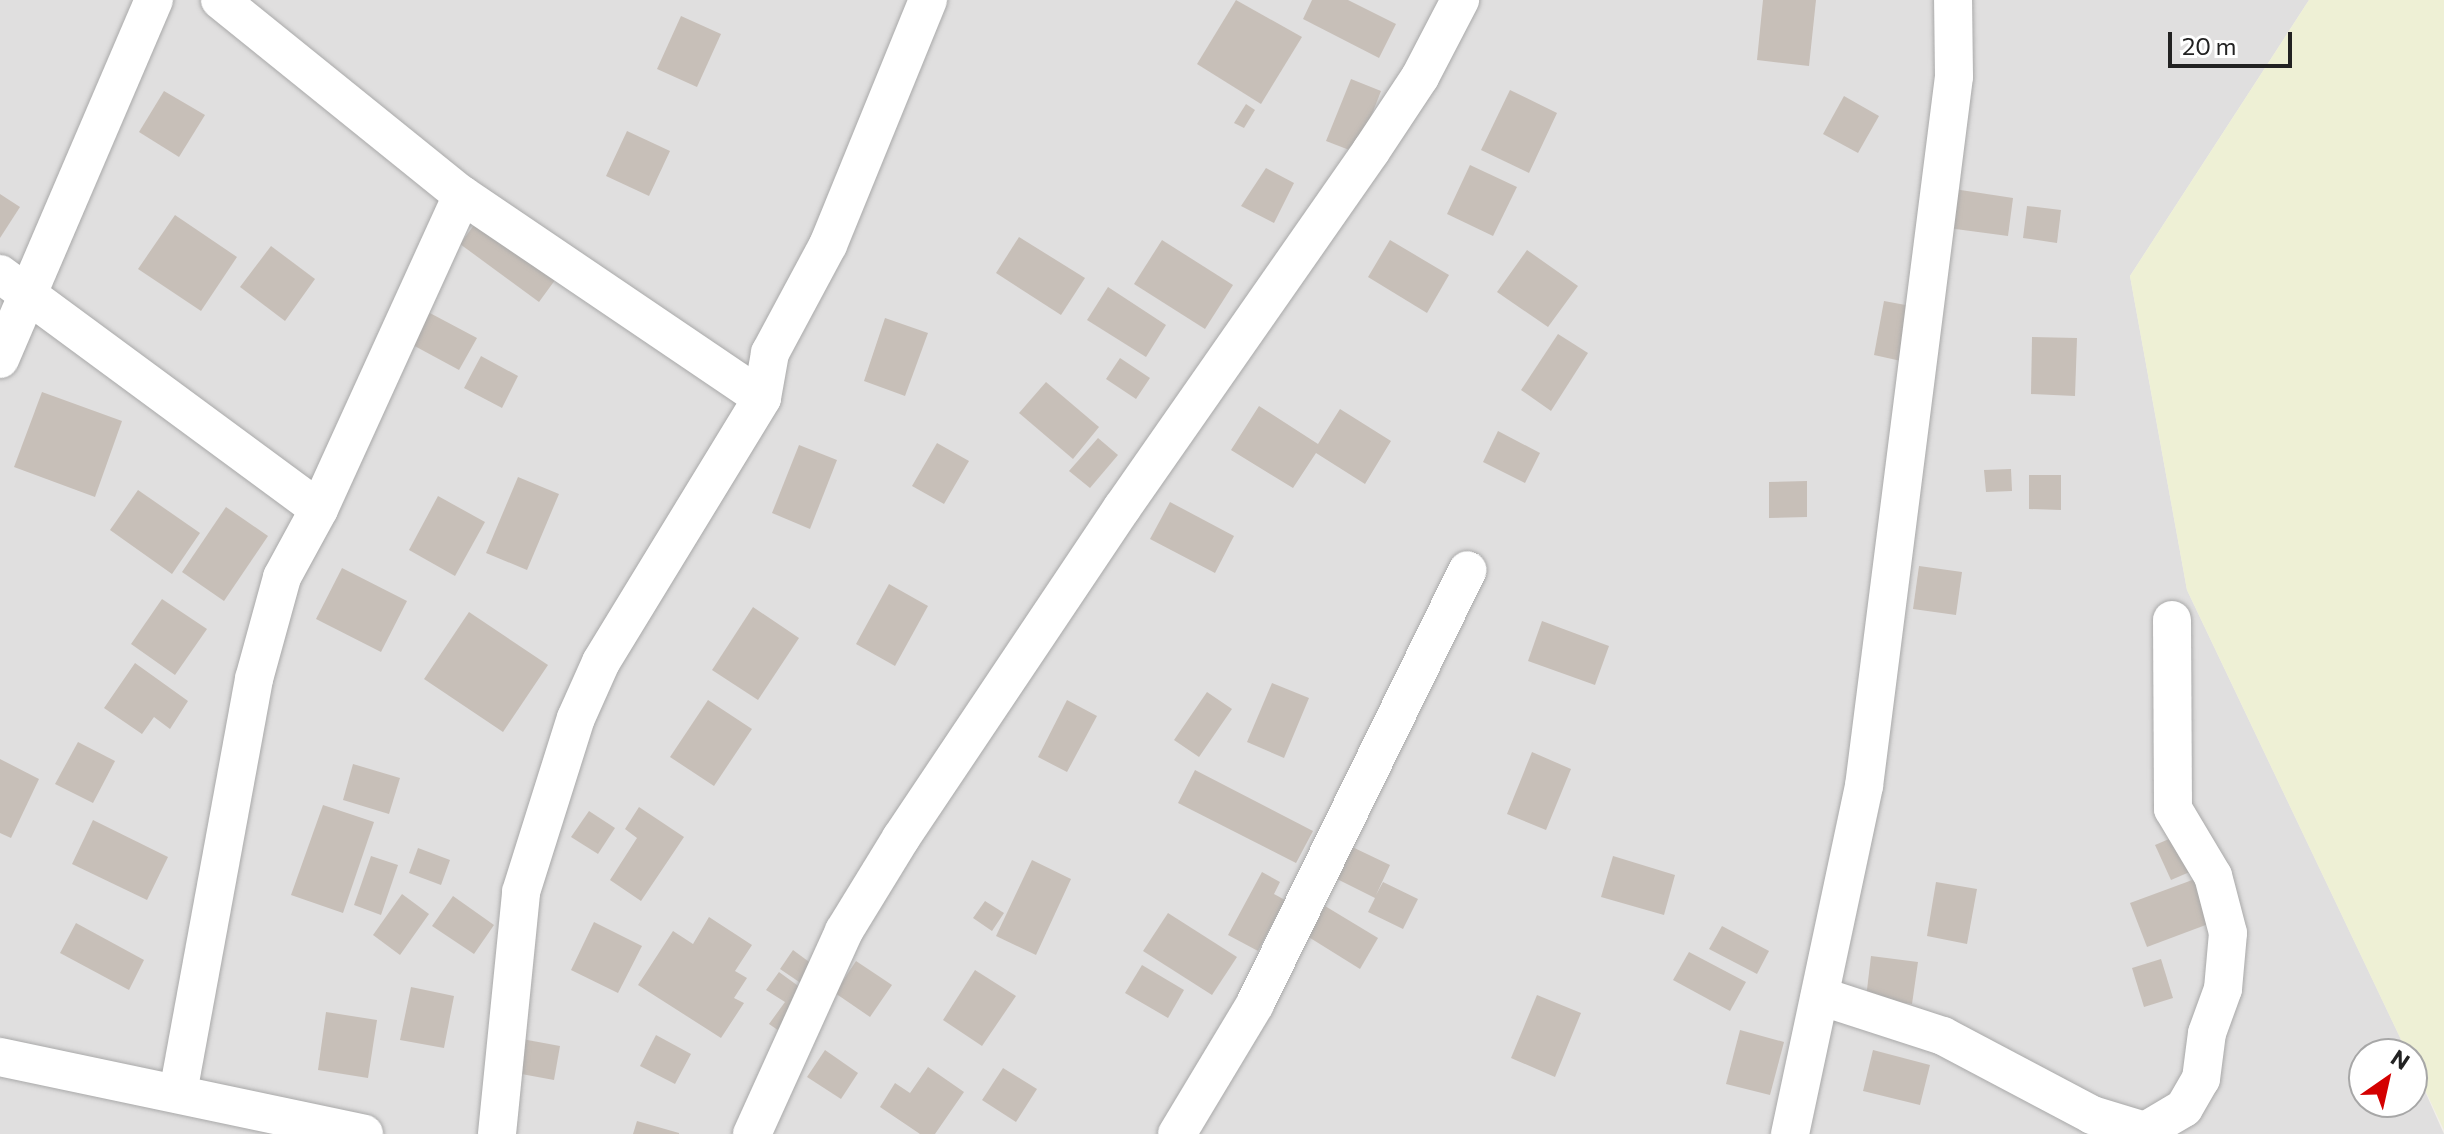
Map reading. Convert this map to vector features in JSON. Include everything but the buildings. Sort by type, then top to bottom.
[{"type":"street","points":[[0,359],[12,283],[154,0]]},
{"type":"street","points":[[220,0],[462,195],[762,398]]},
{"type":"street","points":[[497,1134],[521,892],[576,718],[601,662],[762,398],[770,353],[828,245],[928,0]]},
{"type":"street","points":[[752,1134],[844,931],[901,838],[1122,508],[1371,151],[1420,77],[1460,0]]},
{"type":"street","points":[[1790,1134],[1864,786],[1954,77],[1953,0]]},
{"type":"street","points":[[178,1093],[254,679],[282,577],[319,509],[462,195]]},
{"type":"street","points":[[12,283],[319,509]]},
{"type":"street","points":[[1177,1134],[1255,1004],[1468,570]]},
{"type":"street","points":[[1820,996],[1943,1036],[2092,1115],[2145,1131],[2184,1108],[2201,1079],[2207,1033],[2223,989],[2228,933],[2213,876],[2173,809],[2172,620]]},
{"type":"street","points":[[0,1057],[364,1134]]},
{"type":"shaded area","points":[[0,0],[2309,0],[2130,276],[2187,590],[2400,1038],[2348,1038],[2348,1118],[2428,1118],[2428,1098],[2444,1134],[0,1134]]},
{"type":"green space","points":[[2309,0],[2444,0],[2444,1130],[2428,1096],[2428,1038],[2400,1038],[2187,590],[2130,276]]}]
